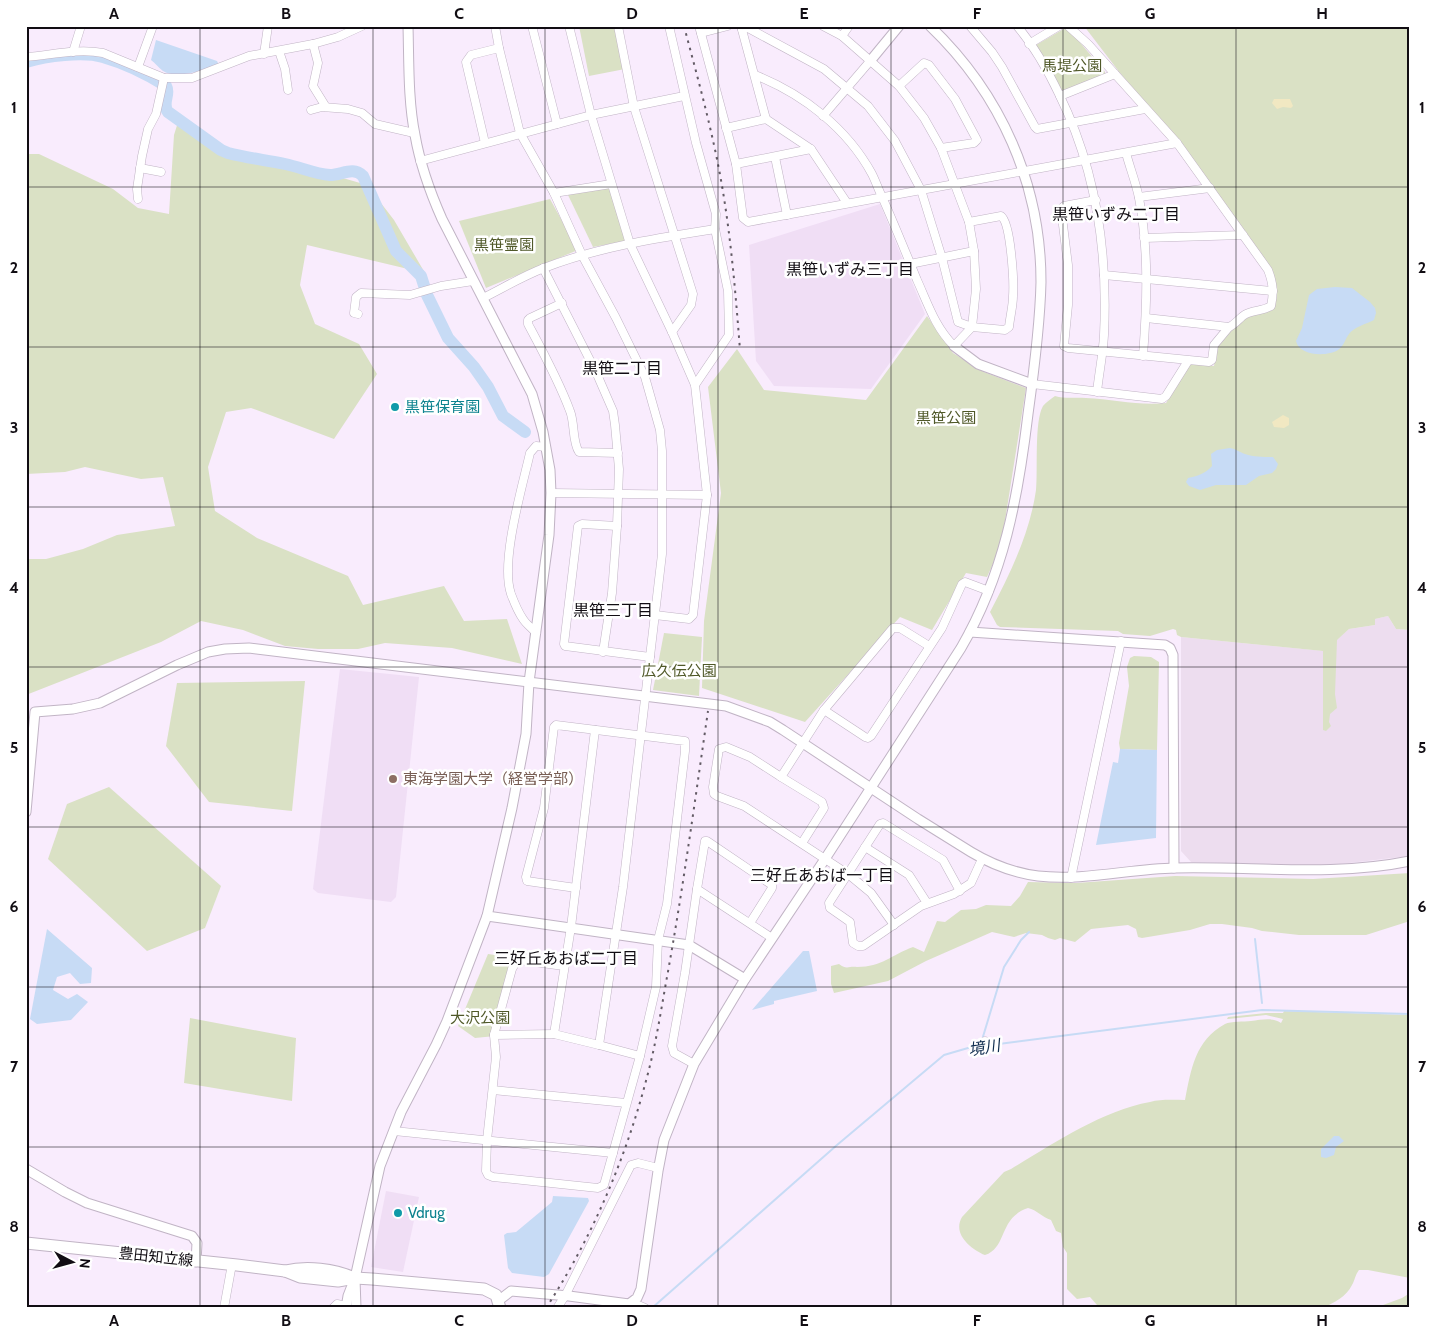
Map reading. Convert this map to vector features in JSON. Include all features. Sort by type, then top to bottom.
[{"type":"main road","name":"豊田知立線","points":[[26,1243],[285,1271],[298,1268],[342,1273],[355,1278],[484,1289],[496,1295],[499,1304]]},
{"type":"street","points":[[73,52],[81,26]]},
{"type":"street","points":[[138,67],[153,26]]},
{"type":"street","points":[[264,54],[268,26]]},
{"type":"street","points":[[26,57],[93,51],[103,53],[164,78],[192,78],[248,56],[314,44],[338,37],[362,26]]},
{"type":"street","points":[[333,1308],[337,1304],[350,1307],[380,1166],[401,1112],[436,1045],[472,959],[487,916],[514,799],[526,734],[529,682],[549,534],[550,470],[543,432],[532,394],[442,219],[430,192],[420,161],[414,133],[408,26]]},
{"type":"street","points":[[495,26],[520,133],[554,193],[582,255],[645,377],[660,430],[663,496],[662,554],[656,615],[617,934],[599,1045]]},
{"type":"street","points":[[532,26],[556,124]]},
{"type":"street","points":[[569,26],[610,184],[630,244],[672,332],[695,386],[707,495],[692,617],[689,619],[656,615]]},
{"type":"street","points":[[618,26],[634,107],[693,294],[691,305],[672,332]]},
{"type":"street","points":[[669,26],[684,96],[716,214],[715,229],[728,291],[729,335],[695,386]]},
{"type":"street","points":[[728,26],[700,30],[736,164],[744,220],[748,222],[1177,143]]},
{"type":"street","points":[[823,26],[842,36],[899,86],[924,118],[941,148],[969,222],[974,251],[976,289],[972,327],[954,346]]},
{"type":"street","points":[[842,36],[849,26]]},
{"type":"street","points":[[823,116],[899,26]]},
{"type":"street","points":[[629,1304],[637,1298],[640,1289],[664,1140],[694,1064],[745,979],[944,676],[970,632],[989,591],[1003,554],[1019,488],[1032,384],[1040,297],[1038,233],[1033,205],[1015,147],[992,101],[968,67],[930,26]]},
{"type":"street","points":[[970,26],[1002,67],[1035,127],[1041,129],[1145,109]]},
{"type":"street","points":[[1017,26],[1030,44],[1073,123],[1096,200],[1102,233],[1104,275],[1104,336],[1097,392]]},
{"type":"street","points":[[1030,44],[1059,26]]},
{"type":"street","points":[[1068,26],[1088,44],[1177,143],[1210,188],[1268,270],[1273,282],[1274,292],[1271,306],[1265,310],[1246,314],[1236,324],[1229,327],[1214,345],[1212,360],[1209,362],[1102,352],[1064,346],[1068,305],[1068,265],[1061,209],[1064,206],[1096,200]]},
{"type":"street","points":[[847,203],[811,149],[766,119],[742,28],[748,28],[818,66],[868,106],[895,141],[921,190],[942,258],[958,322],[972,327],[1007,329],[1009,327],[1013,295],[1006,220],[1001,216],[969,222]]},
{"type":"street","points":[[314,44],[318,63],[313,86],[326,107]]},
{"type":"street","points":[[485,143],[466,62],[471,55],[499,48]]},
{"type":"street","points":[[279,51],[286,69],[288,90]]},
{"type":"street","points":[[899,86],[924,62],[929,65],[955,99],[976,140],[974,143],[941,148]]},
{"type":"street","points":[[1060,96],[1115,74]]},
{"type":"street","points":[[755,75],[800,97],[842,132],[861,156],[873,175],[938,327],[954,346],[978,364],[1032,384],[1162,399],[1166,396],[1188,361]]},
{"type":"street","points":[[138,199],[140,168],[148,129],[156,114],[164,78]]},
{"type":"street","points":[[420,161],[591,115],[684,96]]},
{"type":"street","points":[[311,110],[326,107],[356,111],[376,124],[414,133]]},
{"type":"street","points":[[726,128],[766,119]]},
{"type":"street","points":[[736,164],[811,149]]},
{"type":"street","points":[[1126,153],[1139,197],[1144,238],[1146,279],[1144,356]]},
{"type":"street","points":[[775,157],[787,215]]},
{"type":"street","points":[[140,168],[161,172]]},
{"type":"street","points":[[554,193],[610,184]]},
{"type":"street","points":[[1139,197],[1210,188]]},
{"type":"street","points":[[483,298],[543,268],[582,255],[675,235],[715,229]]},
{"type":"street","points":[[1144,238],[1243,235]]},
{"type":"street","points":[[910,264],[974,251]]},
{"type":"street","points":[[543,268],[596,372],[613,411],[618,453],[618,526],[612,593],[603,652]]},
{"type":"street","points":[[1104,275],[1274,292]]},
{"type":"street","points":[[358,314],[354,313],[356,297],[361,293],[410,295],[441,286],[473,281]]},
{"type":"street","points":[[562,303],[530,318],[528,324],[571,412],[576,448],[579,452],[618,453]]},
{"type":"street","points":[[1146,318],[1229,327]]},
{"type":"street","points":[[536,633],[523,620],[511,594],[508,580],[509,557],[514,522],[530,453],[536,446],[546,447]]},
{"type":"street","points":[[551,493],[663,496],[707,495]]},
{"type":"street","points":[[618,526],[578,526],[564,637],[565,646],[650,657]]},
{"type":"street","points":[[824,710],[868,738],[874,733],[942,628],[962,584],[965,582],[989,591]]},
{"type":"street","points":[[781,777],[824,710],[893,628],[900,628],[929,646]]},
{"type":"street","points":[[970,632],[1121,641],[1165,645],[1172,650],[1174,868]]},
{"type":"street","points":[[1071,878],[1121,641]]},
{"type":"street","points":[[26,812],[30,712],[73,709],[100,704],[177,665],[208,652],[250,648],[726,706],[770,722],[982,859],[1022,873],[1046,877],[1071,878],[1174,868],[1347,869],[1393,864],[1410,860]]},
{"type":"street","points":[[564,966],[517,960],[512,969],[494,1034],[496,1057],[494,1090],[487,1140],[486,1171],[488,1175],[493,1177],[598,1188],[604,1185],[640,1056],[656,987],[658,940],[667,904],[685,741],[556,725],[554,727],[544,808],[526,877],[527,881],[576,888]]},
{"type":"street","points":[[554,1034],[571,928],[595,730]]},
{"type":"street","points":[[802,843],[824,808],[822,802],[750,757],[726,747],[719,749],[713,787],[714,794],[744,806],[848,874],[872,893],[894,925]]},
{"type":"street","points":[[960,891],[943,860],[884,823],[880,824],[828,903],[830,908],[850,922],[853,943],[863,946],[927,903],[960,891],[971,883],[982,859]]},
{"type":"street","points":[[694,1064],[674,1053],[672,1049],[704,843],[707,841],[772,884],[772,888],[750,923]]},
{"type":"street","points":[[865,846],[909,876],[927,903]]},
{"type":"street","points":[[697,889],[772,938]]},
{"type":"street","points":[[487,916],[689,945],[745,979]]},
{"type":"street","points":[[494,1034],[554,1034],[640,1056]]},
{"type":"street","points":[[494,1090],[626,1104]]},
{"type":"street","points":[[394,1130],[613,1153]]},
{"type":"street","points":[[557,1308],[565,1296],[631,1165],[635,1163],[658,1168]]},
{"type":"street","points":[[26,1169],[75,1198],[192,1236],[197,1243],[196,1262]]},
{"type":"street","points":[[224,1308],[232,1264]]},
{"type":"street","points":[[499,1304],[511,1291],[638,1305],[644,1308]]},
{"type":"shaded area","points":[[880,204],[925,314],[871,389],[774,386],[756,361],[749,245]]},
{"type":"shaded area","points":[[1388,616],[1396,629],[1410,630],[1410,856],[1323,866],[1191,862],[1181,851],[1181,637],[1324,651],[1349,629],[1375,625],[1375,619]]},
{"type":"shaded area","name":"東海学園大学（経営学部）","points":[[340,669],[419,677],[396,897],[391,902],[318,893],[313,889]]},
{"type":"shaded area","points":[[386,1191],[419,1197],[403,1272],[371,1267]]},
{"type":"green space","points":[[579,26],[617,26],[625,69],[589,76]]},
{"type":"green space","points":[[1084,26],[1410,26],[1410,630],[1396,629],[1388,616],[1375,619],[1375,625],[1349,629],[1337,640],[1335,694],[1337,708],[1330,714],[1329,722],[1331,726],[1326,731],[1323,730],[1323,651],[1181,637],[1173,629],[1150,636],[1123,634],[1118,631],[1000,627],[990,612],[1012,568],[1029,522],[1036,490],[1038,423],[1043,406],[1055,396],[1136,403],[1166,403],[1189,366],[1192,364],[1214,366],[1217,346],[1228,332],[1247,317],[1271,310],[1276,294],[1270,268],[1178,140],[1120,73]]},
{"type":"green space","name":"馬堤公園","points":[[1067,27],[1105,72],[1105,76],[1062,94],[1036,45]]},
{"type":"green space","points":[[179,119],[223,154],[282,163],[367,185],[394,220],[425,273],[307,245],[300,285],[315,324],[359,344],[377,374],[334,439],[251,408],[226,412],[208,467],[215,511],[257,538],[348,576],[363,605],[444,586],[464,621],[507,619],[522,664],[452,648],[385,643],[358,649],[318,649],[285,646],[243,630],[201,621],[161,642],[26,695],[26,559],[46,559],[83,549],[117,535],[175,526],[163,477],[141,479],[85,467],[65,472],[26,474],[26,154],[39,154],[113,189],[138,208],[169,214],[174,135]]},
{"type":"green space","points":[[611,184],[631,240],[593,247],[568,195]]},
{"type":"green space","name":"黒笹霊園","points":[[550,199],[578,250],[486,288],[459,221]]},
{"type":"green space","name":"黒笹公園","points":[[927,316],[953,353],[984,372],[1026,388],[1001,546],[987,577],[966,573],[932,630],[900,617],[805,722],[702,688],[704,621],[721,493],[708,387],[737,349],[764,390],[866,400]]},
{"type":"green space","name":"広久伝公園","points":[[664,633],[702,637],[699,696],[653,690]]},
{"type":"green space","points":[[1134,656],[1151,657],[1159,662],[1157,750],[1120,749],[1119,743],[1129,686],[1127,667],[1130,658]]},
{"type":"green space","points":[[305,681],[292,811],[209,802],[166,746],[177,683]]},
{"type":"green space","points":[[109,787],[221,886],[205,928],[147,951],[48,859],[67,804]]},
{"type":"green space","points":[[1410,873],[1410,921],[1366,935],[1299,935],[1222,924],[1210,924],[1190,930],[1142,938],[1138,937],[1136,929],[1128,925],[1091,929],[1075,942],[1060,938],[1055,940],[1042,935],[1026,933],[1014,937],[992,932],[926,961],[888,981],[834,993],[831,984],[831,966],[839,964],[844,967],[873,965],[913,947],[924,952],[937,921],[945,922],[961,910],[976,909],[986,905],[1011,906],[1020,896],[1028,882],[1076,883],[1175,876],[1313,879]]},
{"type":"green space","name":"大沢公園","points":[[488,954],[516,958],[495,1036],[475,1038],[458,1026]]},
{"type":"green space","points":[[1284,1011],[1410,1015],[1410,1278],[1359,1270],[1347,1293],[1323,1308],[1096,1308],[1097,1305],[1090,1297],[1077,1299],[1067,1289],[1067,1253],[1063,1247],[1061,1233],[1056,1231],[1051,1220],[1034,1210],[1028,1208],[1012,1218],[997,1246],[985,1255],[974,1249],[964,1240],[959,1229],[962,1217],[1004,1172],[1061,1139],[1114,1113],[1132,1106],[1154,1101],[1185,1100],[1196,1057],[1207,1038],[1215,1031],[1231,1022],[1267,1019],[1281,1023],[1283,1019],[1266,1015],[1227,1019],[1228,1017],[1283,1013]]},
{"type":"green space","points":[[190,1018],[296,1038],[292,1101],[184,1083]]},
{"type":"green space","points":[[1410,1293],[1410,1308],[1375,1308],[1402,1298]]},
{"type":"sand","points":[[1274,99],[1290,99],[1293,106],[1291,108],[1283,107],[1277,109],[1272,103]]},
{"type":"sand","points":[[1283,415],[1289,418],[1289,425],[1284,428],[1274,427],[1272,422]]},
{"type":"water","points":[[156,40],[217,61],[219,65],[190,73],[169,74],[151,60]]},
{"type":"water","points":[[1352,288],[1370,302],[1375,308],[1374,320],[1351,332],[1338,350],[1327,354],[1314,354],[1302,350],[1296,341],[1302,328],[1309,295],[1317,289]]},
{"type":"water","points":[[1230,448],[1252,456],[1273,457],[1278,464],[1272,473],[1259,476],[1246,485],[1216,485],[1200,490],[1189,486],[1186,482],[1188,478],[1204,473],[1212,466],[1211,454],[1217,450]]},
{"type":"water","points":[[1120,749],[1157,750],[1156,838],[1096,845],[1113,762],[1118,763]]},
{"type":"water","points":[[47,929],[92,968],[91,983],[80,984],[70,973],[57,977],[53,990],[68,999],[77,994],[88,1002],[71,1020],[37,1024],[30,1019]]},
{"type":"water","points":[[803,951],[809,951],[817,991],[774,1001],[774,1004],[752,1010]]},
{"type":"water","points":[[1334,1136],[1339,1136],[1344,1141],[1336,1147],[1334,1155],[1326,1158],[1321,1157],[1321,1149]]},
{"type":"water","points":[[553,1196],[588,1198],[589,1201],[549,1274],[544,1277],[512,1273],[508,1268],[504,1235],[516,1232],[552,1202]]},
{"type":"waterway","points":[[26,62],[75,54],[95,55],[111,59],[135,69],[166,86],[165,105],[168,112],[221,150],[235,155],[285,164],[324,174],[334,175],[351,171],[359,173],[363,176],[396,251],[421,276],[427,295],[448,338],[474,367],[488,387],[503,416],[525,432]]},
{"type":"waterway","points":[[982,1040],[1004,967],[1021,940],[1029,932]]},
{"type":"waterway","points":[[1255,939],[1262,1003]]},
{"type":"waterway","name":"境川","points":[[652,1308],[837,1145],[944,1055],[968,1048],[1262,1010],[1410,1014]]},
{"type":"railway","points":[[684,26],[720,176],[732,255],[740,350]]},
{"type":"railway","points":[[546,1308],[593,1226],[618,1167],[639,1107],[656,1040],[673,944],[708,711]]},
{"type":"place","name":"黒笹保育園","points":[[395,407]]},
{"type":"place","name":"東海学園大学（経営学部）","points":[[393,779]]},
{"type":"place","name":"Vdrug","points":[[398,1213]]},
{"type":"district","name":"黒笹いずみ二丁目","points":[[1116,214]]},
{"type":"district","name":"黒笹いずみ三丁目","points":[[850,269]]},
{"type":"district","name":"黒笹二丁目","points":[[622,368]]},
{"type":"district","name":"黒笹三丁目","points":[[613,610]]},
{"type":"district","name":"三好丘あおば一丁目","points":[[822,875]]},
{"type":"district","name":"三好丘あおば二丁目","points":[[566,958]]}]
